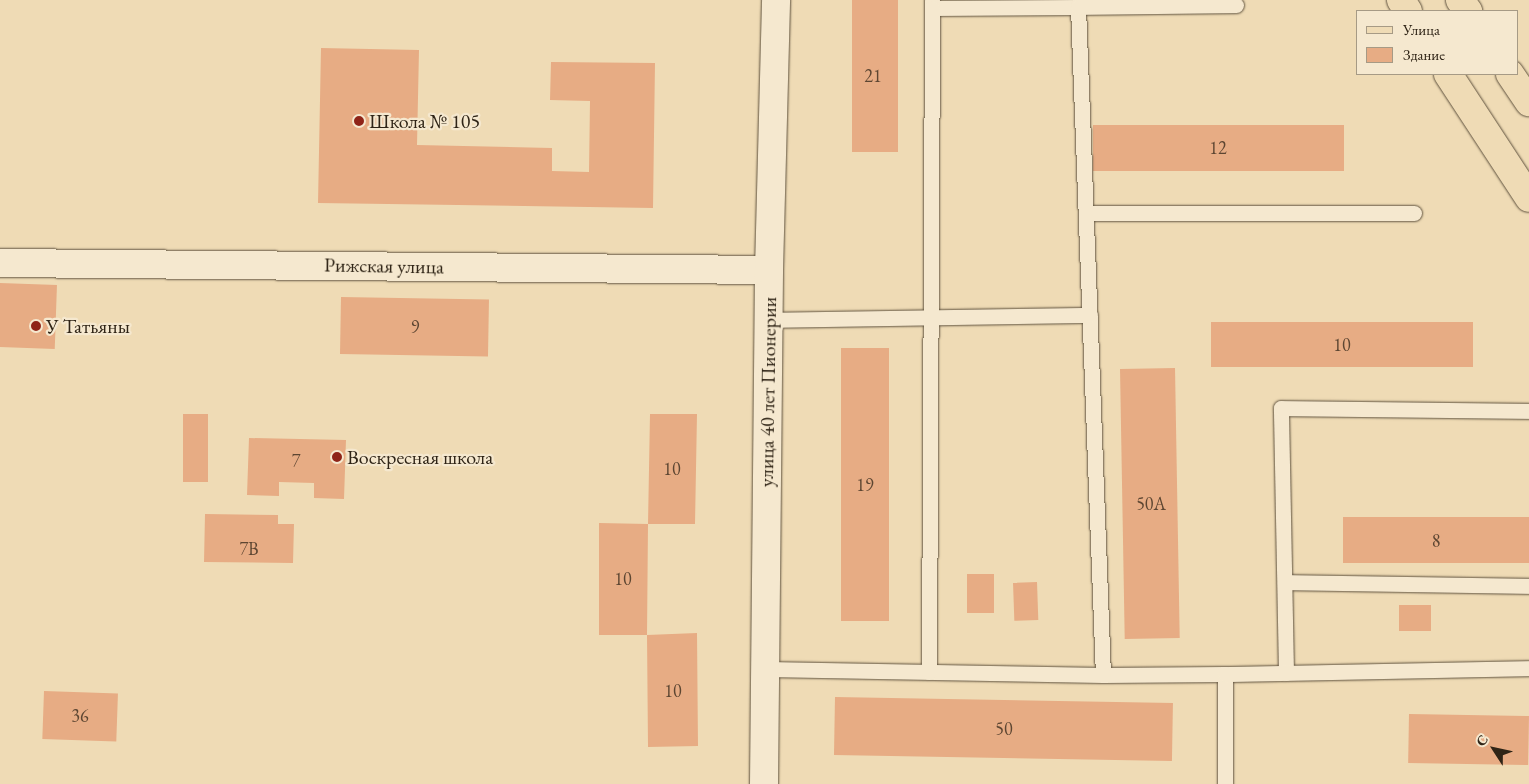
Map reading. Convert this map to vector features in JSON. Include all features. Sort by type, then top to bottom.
[{"type":"main road","points":[[1449,75],[1529,198]]},
{"type":"main road","points":[[1511,75],[1529,102]]},
{"type":"street","name":"улица 40 лет Пионерии","points":[[764,784],[768,320],[776,0]]},
{"type":"street","name":"Рижская улица","points":[[0,262],[769,270]]},
{"type":"lane","points":[[929,672],[932,4],[1078,7],[1236,5]]},
{"type":"lane","points":[[1078,7],[1103,675]]},
{"type":"lane","points":[[1086,212],[1414,213]]},
{"type":"lane","points":[[768,320],[1090,315]]},
{"type":"lane","points":[[1286,673],[1281,408],[1529,411]]},
{"type":"lane","points":[[1285,582],[1529,586]]},
{"type":"lane","points":[[765,669],[1103,675],[1529,668]]},
{"type":"lane","points":[[1225,674],[1226,784]]},
{"type":"building","points":[[852,0],[898,0],[898,152],[852,152]]},
{"type":"building","points":[[321,48],[419,50],[417,145],[552,148],[552,171],[589,172],[590,101],[550,100],[551,62],[655,63],[653,208],[318,203]]},
{"type":"building","points":[[1093,125],[1344,125],[1344,171],[1093,171]]},
{"type":"building","points":[[0,283],[57,285],[55,349],[0,347]]},
{"type":"building","points":[[341,297],[489,300],[488,357],[340,354]]},
{"type":"building","points":[[1211,322],[1473,322],[1473,367],[1211,367]]},
{"type":"building","points":[[841,348],[889,348],[889,621],[841,621]]},
{"type":"building","points":[[1175,368],[1180,638],[1125,639],[1120,369]]},
{"type":"building","points":[[183,414],[208,414],[208,482],[183,482]]},
{"type":"building","points":[[650,414],[697,414],[695,524],[648,524]]},
{"type":"building","points":[[249,438],[346,440],[344,499],[314,498],[314,483],[279,482],[279,496],[247,495]]},
{"type":"building","points":[[205,514],[278,515],[278,524],[294,524],[293,563],[204,562]]},
{"type":"building","points":[[1343,517],[1529,517],[1529,563],[1343,563]]},
{"type":"building","points":[[599,523],[648,524],[647,635],[599,635]]},
{"type":"building","points":[[967,574],[994,574],[994,613],[967,613]]},
{"type":"building","points":[[1037,582],[1038,620],[1014,621],[1013,583]]},
{"type":"building","points":[[1399,605],[1431,605],[1431,631],[1399,631]]},
{"type":"building","points":[[697,633],[698,746],[648,747],[647,635]]},
{"type":"building","points":[[44,691],[118,694],[116,742],[42,739]]},
{"type":"building","points":[[835,697],[1173,703],[1172,761],[834,755]]},
{"type":"building","points":[[1409,714],[1529,716],[1528,765],[1408,763]]},
{"type":"place","name":"Школа № 105","points":[[359,121]]},
{"type":"place","name":"У Татьяны","points":[[36,326]]},
{"type":"place","name":"Воскресная школа","points":[[337,457]]}]
